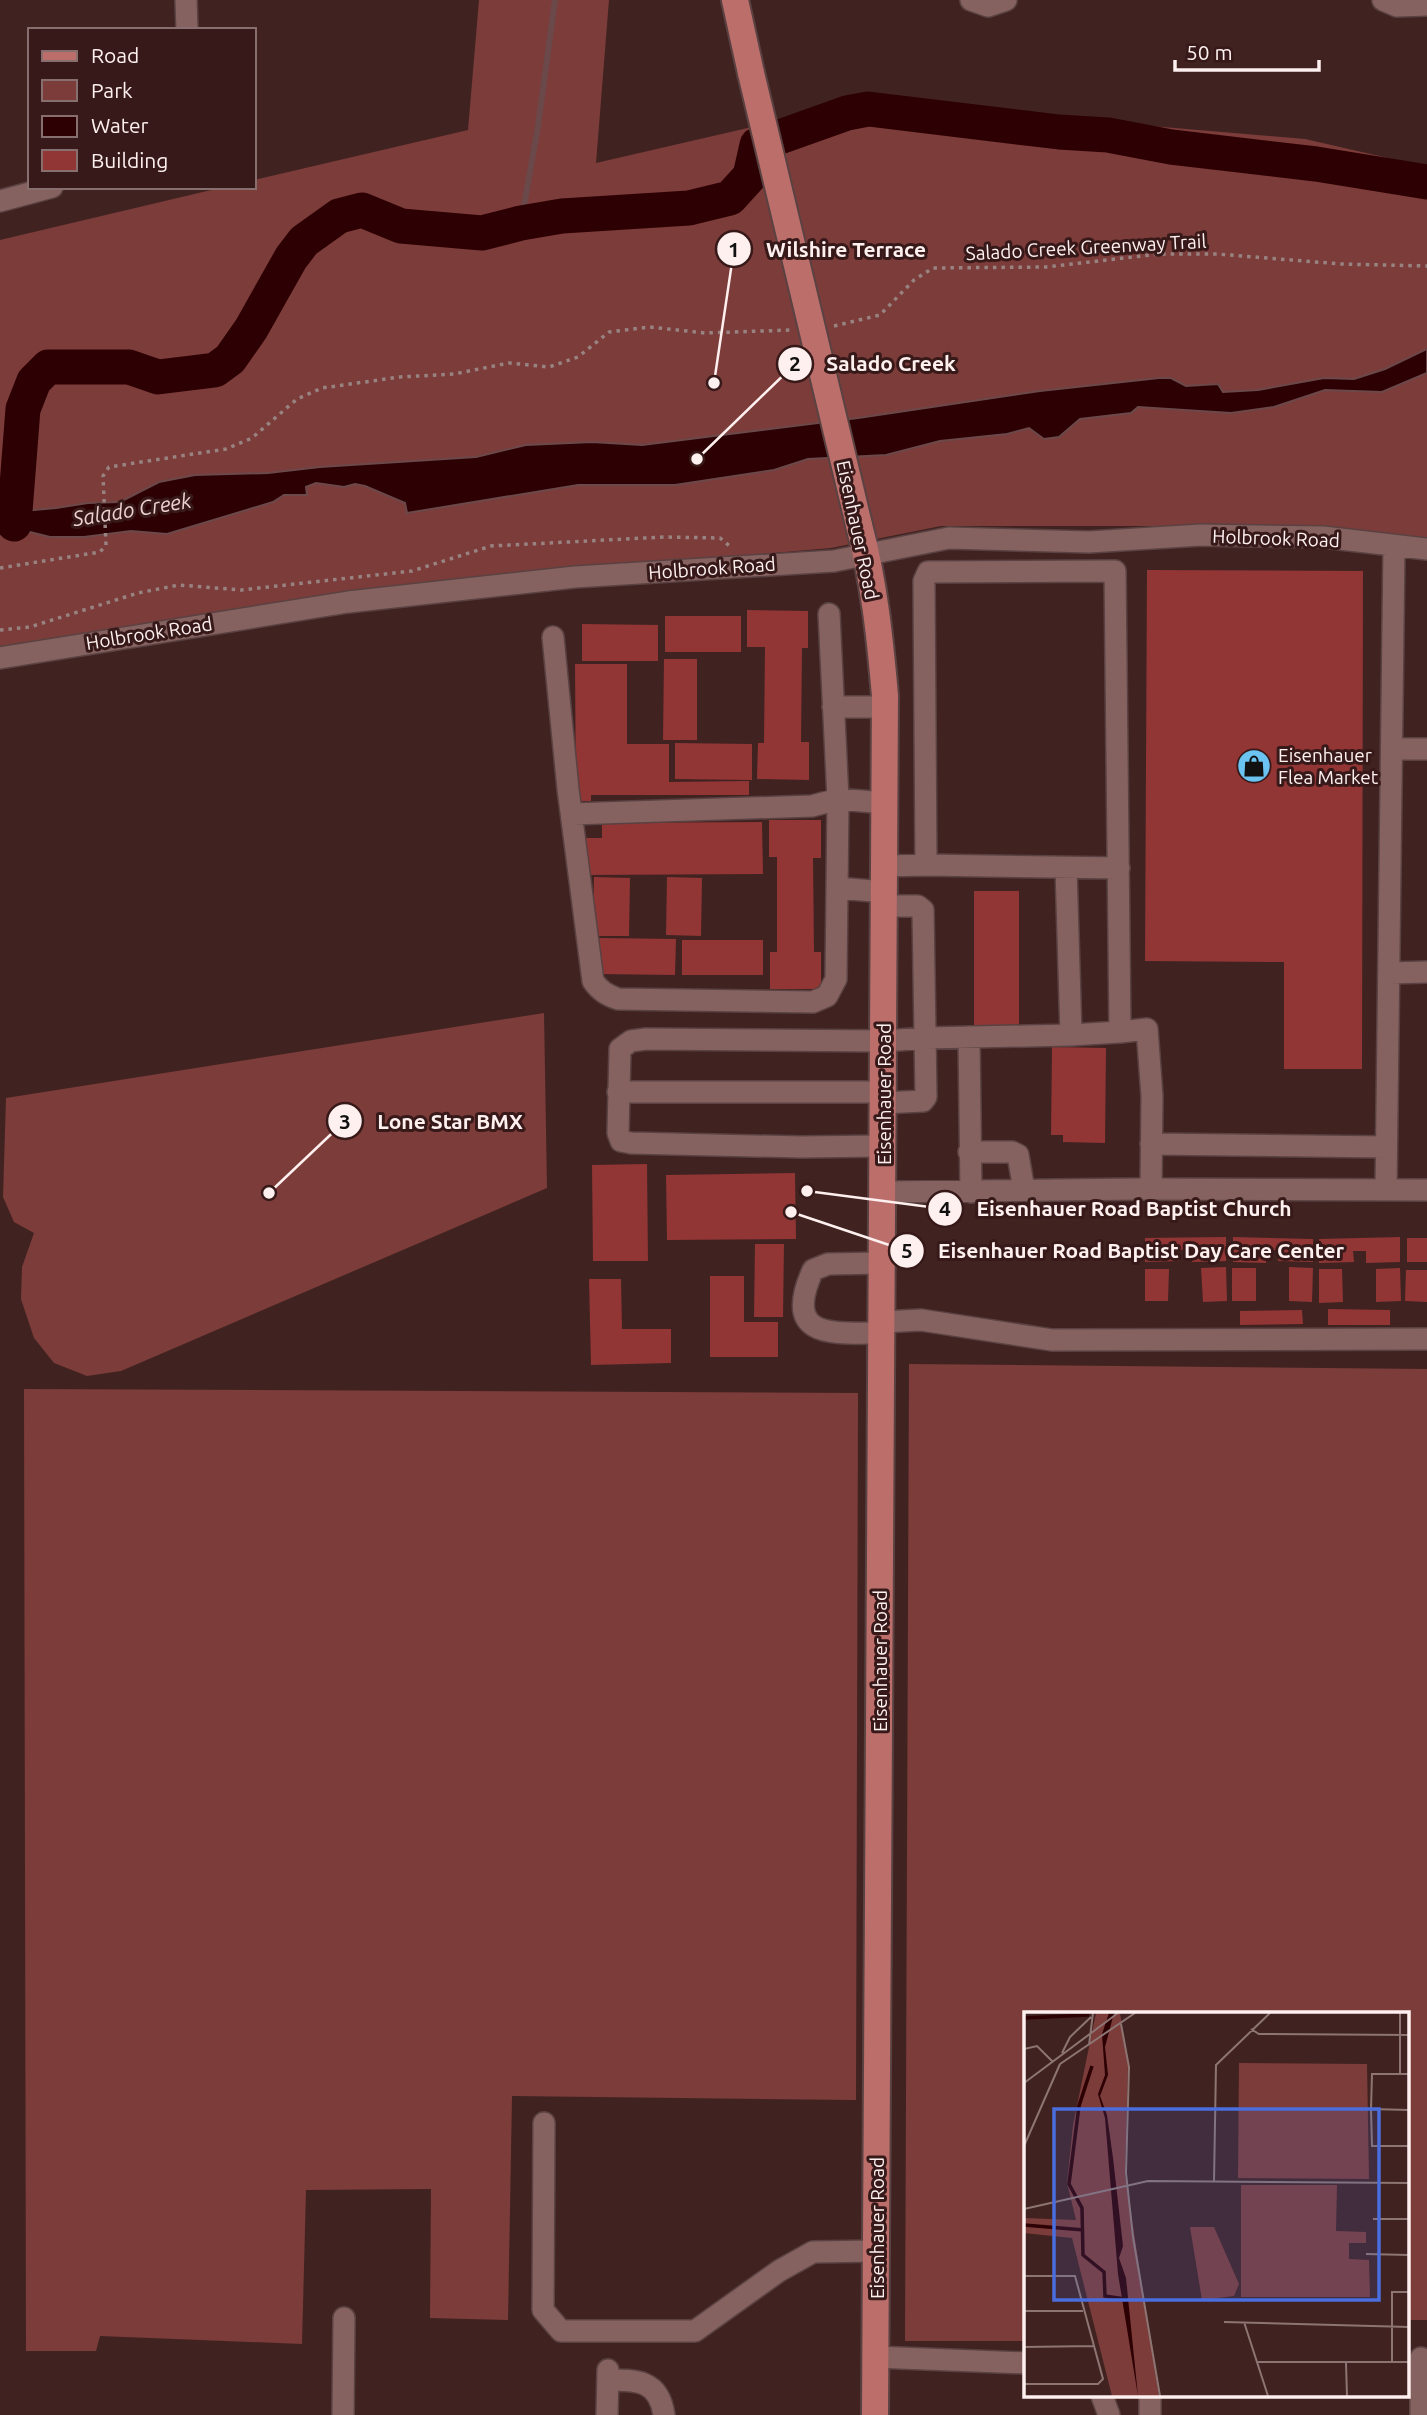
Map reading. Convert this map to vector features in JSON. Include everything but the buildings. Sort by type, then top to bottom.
[{"type":"main road","name":"Eisenhauer Road","points":[[735,0],[867,554],[880,641],[885,707],[875,2415]]},
{"type":"street","points":[[186,0],[187,28]]},
{"type":"street","points":[[971,0],[988,6],[1006,0]]},
{"type":"street","points":[[1383,0],[1397,6],[1427,5]]},
{"type":"street","points":[[0,201],[45,189]]},
{"type":"street","name":"Holbrook Road","points":[[0,659],[348,602],[575,577],[834,561],[949,538],[1068,542],[1201,535],[1323,537],[1427,549]]},
{"type":"street","points":[[1116,541],[1120,1032]]},
{"type":"street","points":[[1067,570],[1068,542]]},
{"type":"street","points":[[1386,1190],[1394,547]]},
{"type":"street","points":[[926,865],[924,581],[929,572],[1115,571]]},
{"type":"street","points":[[554,637],[593,981],[606,994],[618,999],[813,1002],[827,996],[836,979],[838,799],[829,614]]},
{"type":"street","points":[[833,707],[885,707]]},
{"type":"street","points":[[1392,749],[1427,749]]},
{"type":"street","points":[[572,814],[812,806],[838,799],[885,803]]},
{"type":"street","points":[[885,888],[926,865],[1119,868]]},
{"type":"street","points":[[1066,868],[1071,1035]]},
{"type":"street","points":[[618,1093],[923,1101],[926,1097],[926,1038],[923,909],[885,888],[837,888]]},
{"type":"street","points":[[1388,973],[1427,972]]},
{"type":"street","points":[[883,1146],[801,1147],[621,1141],[618,1133],[620,1049],[631,1041],[646,1039],[884,1041],[1147,1030],[1152,1096],[1151,1189]]},
{"type":"street","points":[[969,1037],[971,1192]]},
{"type":"street","points":[[1151,1144],[1386,1147]]},
{"type":"street","points":[[969,1152],[1012,1152],[1018,1155],[1024,1190]]},
{"type":"street","points":[[883,1192],[1427,1190]]},
{"type":"street","points":[[883,1264],[828,1264],[813,1270],[805,1290],[804,1310],[807,1320],[826,1332],[921,1320],[1052,1340],[1427,1339]]},
{"type":"street","points":[[544,2123],[543,2309],[561,2331],[695,2332],[779,2271],[813,2252],[876,2251]]},
{"type":"street","points":[[343,2415],[344,2318]]},
{"type":"street","points":[[876,2357],[1024,2363]]},
{"type":"street","points":[[1419,2358],[1421,2415]]},
{"type":"street","points":[[607,2415],[608,2375],[644,2383],[656,2391],[664,2415]]},
{"type":"street","points":[[1103,2398],[1109,2415]]},
{"type":"path","name":"Salado Creek Greenway Trail","points":[[826,327],[880,315],[914,280],[933,268],[1046,267],[1159,254],[1206,254],[1341,264],[1427,266]]},
{"type":"path","points":[[0,568],[100,552],[106,545],[103,476],[109,467],[226,449],[252,438],[298,399],[323,388],[400,377],[454,374],[509,363],[549,367],[578,357],[609,332],[650,327],[705,333],[801,329]]},
{"type":"path","points":[[0,629],[30,627],[138,593],[179,585],[241,590],[412,571],[491,546],[664,537],[720,538],[751,565]]},
{"type":"green space","points":[[479,0],[609,0],[596,163],[877,98],[1092,121],[1305,139],[1427,167],[1427,538],[1316,526],[941,526],[831,548],[609,567],[0,650],[0,240],[216,189],[256,189],[256,180],[468,130]]},
{"type":"green space","points":[[544,1013],[547,1188],[121,1371],[87,1376],[54,1363],[34,1338],[21,1299],[22,1267],[34,1233],[14,1222],[3,1197],[6,1098]]},
{"type":"green space","points":[[909,1364],[1427,1369],[1427,2320],[1410,2320],[1410,2012],[1024,2012],[1024,2341],[905,2341]]},
{"type":"green space","points":[[24,1389],[858,1393],[856,2100],[512,2096],[508,2320],[430,2318],[431,2189],[306,2190],[302,2344],[100,2336],[96,2351],[26,2351]]},
{"type":"water","points":[[1427,349],[1427,373],[1382,392],[1325,390],[1274,407],[1231,413],[1138,407],[1131,413],[1080,419],[1059,437],[1044,439],[1029,428],[1007,434],[940,441],[886,455],[808,459],[774,470],[675,485],[578,485],[407,513],[405,503],[365,486],[355,484],[344,487],[316,483],[306,487],[307,495],[284,495],[273,502],[167,534],[131,531],[84,537],[50,537],[26,531],[0,535],[0,513],[120,502],[159,482],[195,475],[268,473],[476,457],[526,445],[592,442],[642,445],[858,418],[1040,391],[1159,378],[1171,378],[1186,386],[1218,384],[1223,392],[1258,390],[1324,378],[1354,379],[1385,369]]},
{"type":"waterway","points":[[521,223],[538,126],[555,0]]},
{"type":"waterway","points":[[14,524],[23,409],[34,381],[48,367],[129,367],[158,377],[215,370],[230,359],[251,329],[291,258],[304,241],[339,216],[362,210],[401,226],[482,233],[562,216],[689,208],[730,198],[750,176],[757,145],[847,113],[868,109],[1059,132],[1108,135],[1171,147],[1316,164],[1427,182]]},
{"type":"place","name":"Wilshire Terrace","points":[[714,383]]},
{"type":"place","name":"Salado Creek","points":[[697,459]]},
{"type":"place","name":"Eisenhauer Flea Market","points":[[1254,766]]},
{"type":"place","name":"Eisenhauer Road Baptist Church","points":[[807,1191]]},
{"type":"place","name":"Lone Star BMX","points":[[269,1193]]},
{"type":"place","name":"Eisenhauer Road Baptist Day Care Center","points":[[791,1212]]}]
